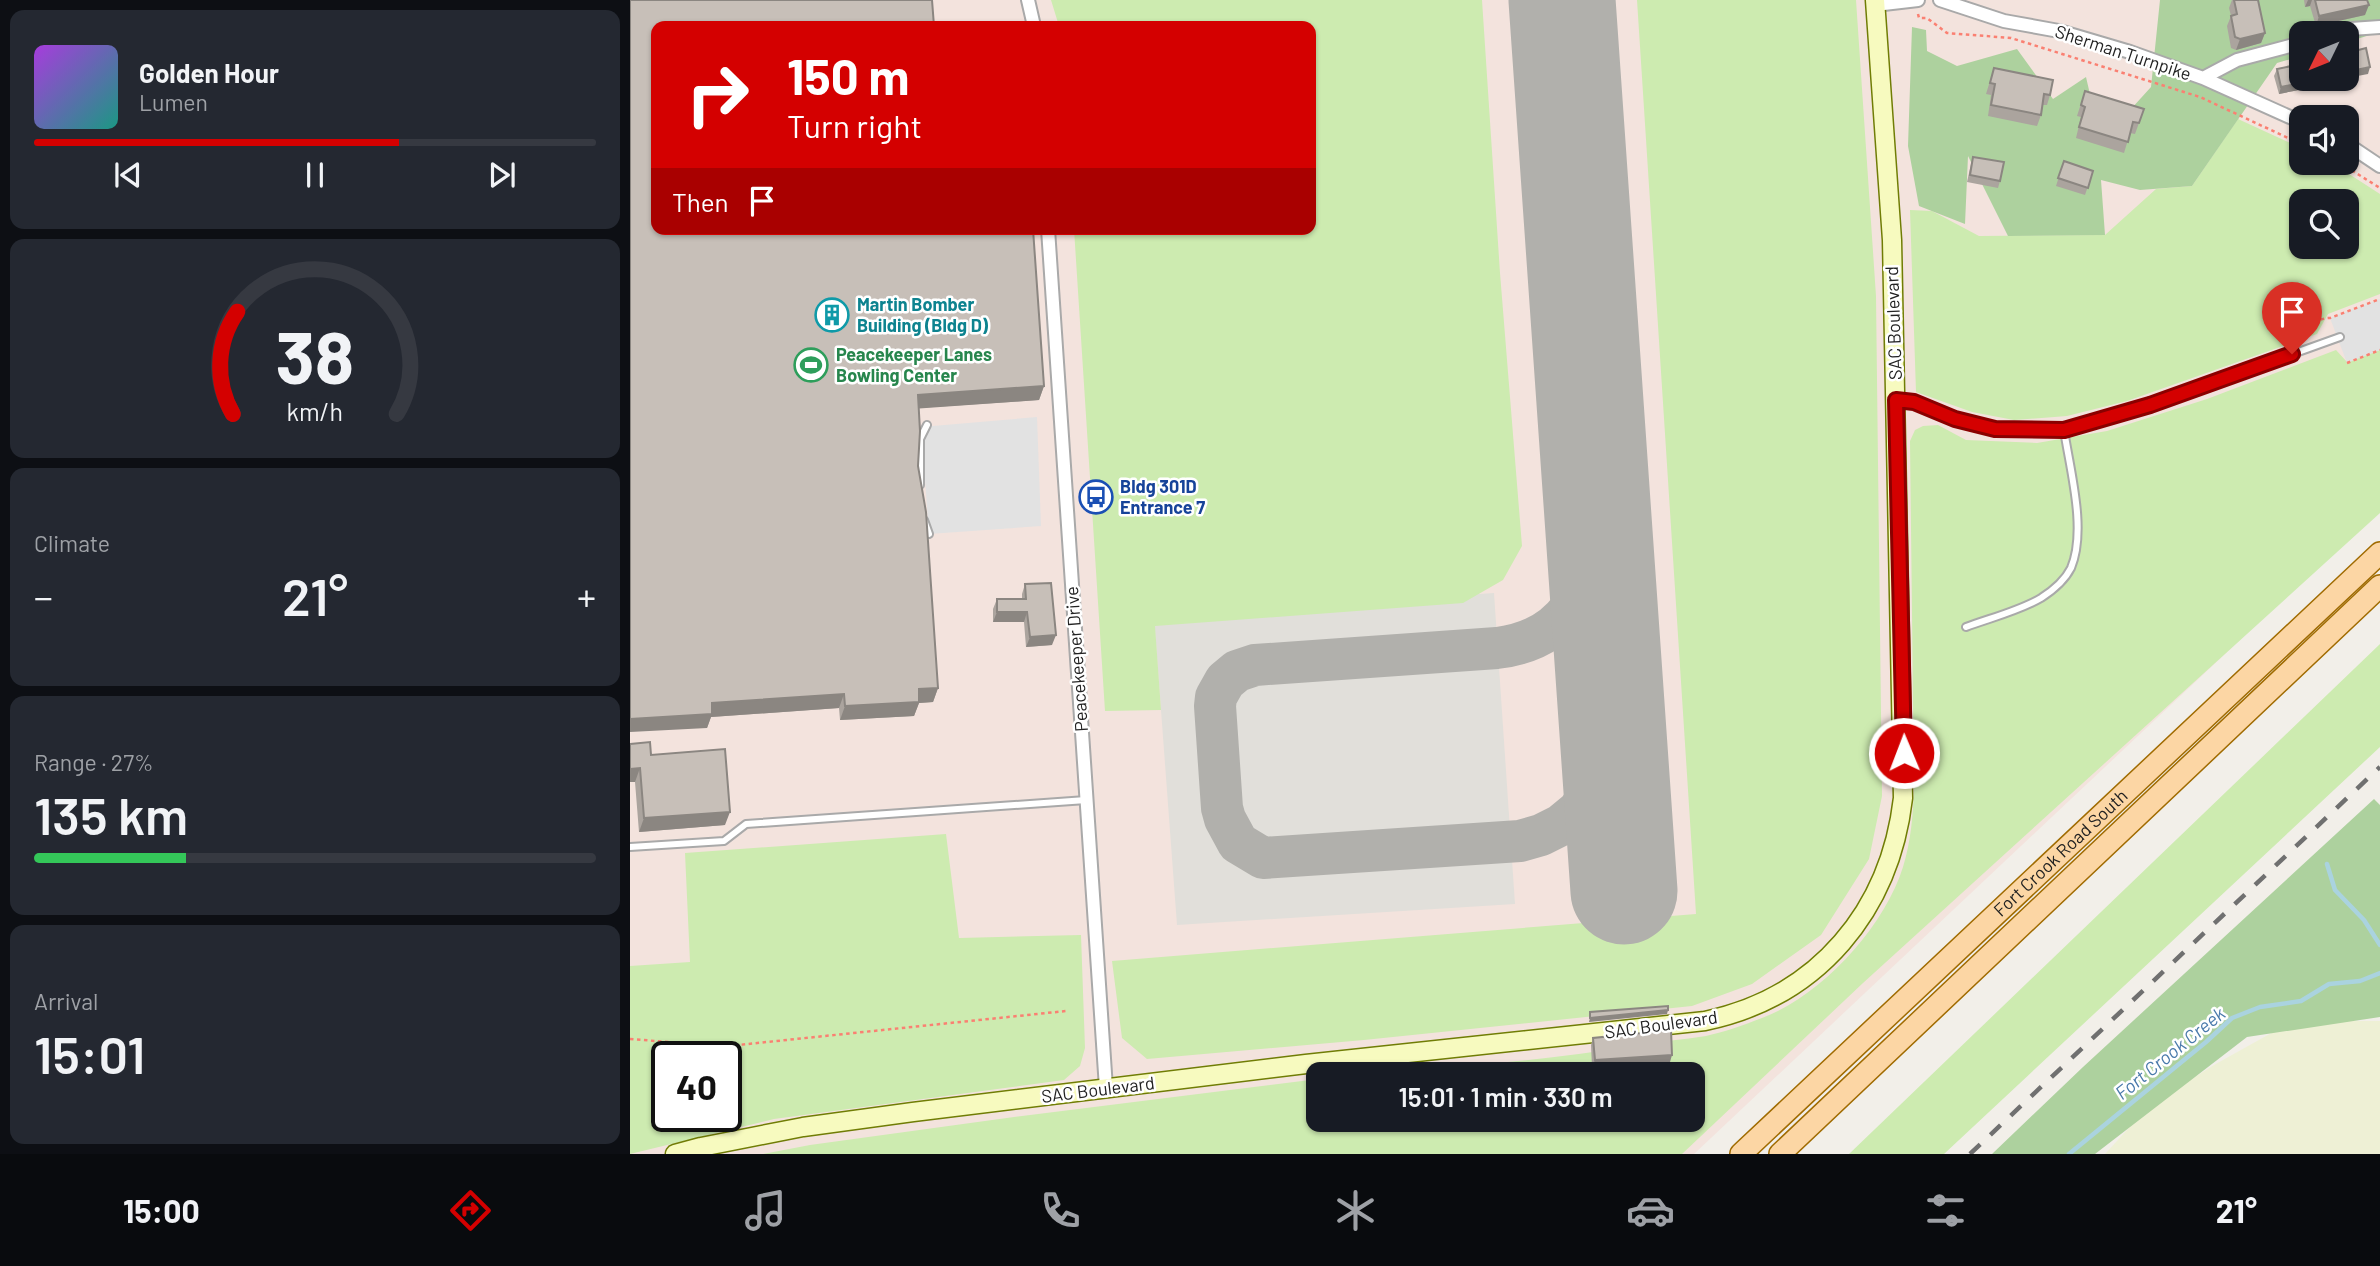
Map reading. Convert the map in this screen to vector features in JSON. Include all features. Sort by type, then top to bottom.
[{"type":"main road","name":"Fort Crook Road South","points":[[1741,1154],[2380,553]]},
{"type":"main road","name":"Fort Crook Road South","points":[[1781,1153],[2380,586]]},
{"type":"street","points":[[1028,0],[1033,21]]},
{"type":"street","points":[[1875,3],[1918,0]]},
{"type":"street","name":"Sherman Turnpike","points":[[1940,0],[2004,21],[2059,31],[2203,78],[2289,117]]},
{"type":"street","name":"SAC Boulevard","points":[[675,1154],[803,1127],[1106,1088],[1705,1021],[1758,1004],[1797,983],[1824,961],[1852,930],[1873,900],[1900,830],[1903,798],[1892,240],[1875,3]]},
{"type":"street","points":[[2359,28],[2380,27]]},
{"type":"street","points":[[2203,78],[2237,60],[2289,46]]},
{"type":"street","points":[[2359,152],[2380,166]]},
{"type":"street","name":"Peacekeeper Drive","points":[[1048,235],[1106,1088]]},
{"type":"lane","points":[[1896,400],[1914,402],[1955,419],[1995,429],[2064,430],[2150,405],[2340,337]]},
{"type":"lane","points":[[921,497],[920,439],[927,425]]},
{"type":"lane","points":[[1966,627],[2038,599],[2055,587],[2070,570],[2076,551],[2078,528],[2064,430]]},
{"type":"lane","points":[[923,516],[929,534]]},
{"type":"lane","points":[[630,847],[724,841],[746,824],[1086,800]]},
{"type":"path","points":[[1919,18],[1927,18],[1947,33],[2011,38],[2200,97],[2289,138]]},
{"type":"path","points":[[2359,175],[2380,188]]},
{"type":"path","points":[[2286,344],[2305,328],[2324,318],[2380,299]]},
{"type":"path","points":[[2347,362],[2380,350]]},
{"type":"path","points":[[630,1039],[738,1045],[1066,1011]]},
{"type":"shaded area","points":[[630,0],[2380,0],[2380,508],[1694,1154],[630,1154]]},
{"type":"shaded area","points":[[2380,299],[2380,350],[2347,363],[2330,318]]},
{"type":"shaded area","points":[[1037,417],[1041,526],[929,534],[921,427]]},
{"type":"shaded area","points":[[1494,593],[1515,904],[1177,925],[1154,616]]},
{"type":"green space","points":[[1051,0],[1482,0],[1522,546],[1503,580],[1463,603],[1155,626],[1161,710],[1105,711],[1074,235],[1316,235],[1316,21],[1057,21]]},
{"type":"green space","points":[[1637,0],[1856,0],[1876,296],[1882,796],[1869,859],[1821,935],[1752,984],[1692,1006],[1147,1059],[1122,1038],[1112,961],[1696,914]]},
{"type":"green space","points":[[2160,0],[2380,0],[2380,32],[2359,38],[2359,21],[2289,21],[2289,60],[2277,63],[2192,186],[2140,190],[2101,180],[2105,235],[2008,236],[1968,156],[1965,224],[1919,206],[1908,146],[1912,27],[1926,30],[1927,51],[1957,66],[2017,49],[2053,99],[2086,77],[2101,142],[2151,87]]},
{"type":"green space","points":[[2238,119],[2289,142],[2289,175],[2351,175],[2380,194],[2380,294],[2328,314],[2317,334],[2127,401],[2067,416],[2014,420],[1972,412],[1916,392],[1910,210],[1932,211],[1979,236],[2105,235],[2156,189],[2192,186]]},
{"type":"green space","points":[[2336,350],[2347,362],[2380,350],[2380,513],[1863,983],[1682,1154],[763,1154],[1014,1117],[1306,1080],[1306,1132],[1705,1132],[1705,1062],[1503,1062],[1706,1036],[1762,1018],[1784,1008],[1828,977],[1866,936],[1881,913],[1903,867],[1912,818],[1914,788],[1910,441],[1915,430],[1923,426],[1938,425],[1966,440],[2037,443],[2107,431],[2207,399]]},
{"type":"green space","points":[[2380,644],[2380,747],[1944,1154],[1849,1154]]},
{"type":"green space","points":[[2374,799],[2380,805],[2380,1017],[2247,1037],[2095,1154],[1992,1154],[2083,1067]]},
{"type":"green space","points":[[946,834],[959,938],[1081,935],[1085,1048],[1080,1066],[1064,1080],[774,1119],[742,1127],[742,1041],[651,1041],[651,1132],[721,1132],[630,1154],[630,966],[690,962],[685,853]]},
{"type":"green space","points":[[2333,1021],[2380,1021],[2380,1154],[2105,1154],[2150,1105],[2214,1065],[2275,1031]]},
{"type":"building","name":"Martin Bomber Building (Bldg D)","points":[[630,0],[932,0],[934,21],[651,21],[651,235],[1033,235],[1044,386],[918,395],[918,466],[926,512],[938,688],[919,689],[919,702],[845,706],[844,694],[712,703],[712,714],[630,719]]},
{"type":"building","points":[[2234,0],[2258,0],[2265,33],[2240,39],[2235,37],[2231,16],[2237,14]]},
{"type":"building","points":[[2315,0],[2367,0],[2369,5],[2319,16]]},
{"type":"building","points":[[2366,48],[2370,67],[2359,69],[2359,50]]},
{"type":"building","points":[[2289,66],[2289,85],[2281,87],[2277,69]]},
{"type":"building","points":[[1994,68],[2053,80],[2050,95],[2044,94],[2041,115],[1991,105],[1995,84],[1990,83]]},
{"type":"building","points":[[2085,91],[2144,109],[2139,123],[2133,122],[2128,142],[2079,127],[2085,107],[2081,105]]},
{"type":"building","points":[[1973,157],[2004,162],[2000,181],[1970,175]]},
{"type":"building","points":[[2064,161],[2093,171],[2088,188],[2058,178]]},
{"type":"building","points":[[1051,583],[1056,635],[1030,637],[1027,612],[997,612],[997,599],[1026,599],[1025,584]]},
{"type":"building","points":[[650,742],[651,755],[725,749],[730,812],[644,818],[640,768],[630,769],[630,744]]},
{"type":"building","points":[[1668,1006],[1668,1010],[1590,1018],[1590,1012]]},
{"type":"building","points":[[1671,1030],[1672,1055],[1595,1060],[1593,1038]]},
{"type":"waterway","points":[[2327,864],[2335,890],[2364,920],[2380,945]]},
{"type":"waterway","name":"Fort Crook Creek","points":[[2069,1154],[2232,1018],[2260,1007],[2301,1001],[2329,984],[2360,981],[2380,973]]},
{"type":"taxiway","points":[[1598,527],[1589,571],[1571,608],[1541,635],[1521,643],[1497,648],[1255,665],[1237,671],[1225,681],[1216,697],[1215,706],[1222,808],[1238,843],[1263,858],[1520,841],[1561,825],[1578,811],[1599,781],[1612,720]]},
{"type":"runway","points":[[1562,0],[1624,891]]},
{"type":"railway","points":[[1970,1154],[2380,767]]},
{"type":"place","name":"Martin Bomber Building (Bldg D)","points":[[832,315]]},
{"type":"place","name":"Peacekeeper Lanes Bowling Center","points":[[811,365]]},
{"type":"place","name":"Bldg 301D Entrance 7","points":[[1096,497]]},
{"type":"route","points":[[1904,753],[1896,400],[1914,402],[1955,419],[1995,429],[2064,430],[2150,405],[2292,354]]}]
